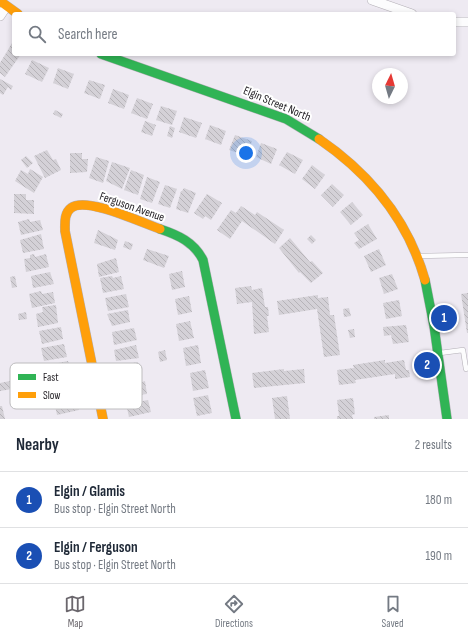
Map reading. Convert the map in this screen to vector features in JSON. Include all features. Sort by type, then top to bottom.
[{"type":"street","points":[[372,0],[406,12]]},
{"type":"street","points":[[0,16],[3,4],[15,12]]},
{"type":"street","points":[[456,22],[468,22]]},
{"type":"street","name":"Elgin Street North","points":[[107,56],[242,102],[286,119],[312,132],[338,150],[367,175],[391,206],[406,231],[416,256],[429,297],[447,419]]},
{"type":"street","name":"Ferguson Avenue","points":[[92,363],[65,231],[65,218],[71,208],[82,204],[95,206],[177,235],[189,242],[198,250],[205,265],[236,419]]},
{"type":"street","name":"Ferguson Avenue","points":[[101,409],[103,419]]},
{"type":"lane","points":[[416,256],[468,255]]},
{"type":"lane","points":[[437,354],[463,350],[466,369],[468,368]]},
{"type":"building","points":[[12,43],[12,56],[20,56],[5,77],[0,73],[0,63]]},
{"type":"building","points":[[32,60],[49,68],[42,82],[25,74]]},
{"type":"building","points":[[58,68],[74,74],[68,89],[53,83]]},
{"type":"building","points":[[0,79],[13,86],[11,90],[8,87],[3,95],[0,93]]},
{"type":"building","points":[[89,80],[105,85],[100,99],[84,93]]},
{"type":"building","points":[[113,89],[129,95],[124,109],[108,103]]},
{"type":"building","points":[[137,98],[153,104],[147,119],[131,113]]},
{"type":"building","points":[[161,106],[177,111],[172,125],[156,120]]},
{"type":"building","points":[[55,110],[63,114],[61,118],[53,114]]},
{"type":"building","points":[[184,117],[202,123],[196,138],[179,132]]},
{"type":"building","points":[[145,121],[156,125],[152,136],[141,132]]},
{"type":"building","points":[[210,125],[226,131],[221,145],[205,139]]},
{"type":"building","points":[[170,126],[175,128],[172,138],[167,136]]},
{"type":"building","points":[[235,135],[252,141],[247,156],[229,150]]},
{"type":"building","points":[[261,143],[277,149],[271,164],[256,157]]},
{"type":"building","points":[[47,150],[53,160],[56,159],[61,170],[45,178],[34,156]]},
{"type":"building","points":[[287,152],[303,160],[295,174],[279,165]]},
{"type":"building","points":[[70,153],[82,153],[82,159],[88,159],[87,172],[70,173]]},
{"type":"building","points":[[26,156],[33,163],[27,168],[21,160]]},
{"type":"building","points":[[96,157],[109,161],[103,183],[89,178]]},
{"type":"building","points":[[112,162],[130,168],[122,189],[106,181]]},
{"type":"building","points":[[312,165],[325,175],[315,189],[302,179]]},
{"type":"building","points":[[30,169],[43,177],[34,193],[15,181],[21,170],[28,174]]},
{"type":"building","points":[[131,170],[144,175],[138,195],[124,190]]},
{"type":"building","points":[[147,177],[160,182],[152,203],[140,199]]},
{"type":"building","points":[[332,184],[344,195],[333,207],[321,195]]},
{"type":"building","points":[[165,185],[177,189],[170,208],[158,204]]},
{"type":"building","points":[[184,188],[196,193],[188,213],[176,209],[181,191]]},
{"type":"building","points":[[14,194],[26,194],[26,200],[34,200],[34,214],[14,213]]},
{"type":"building","points":[[207,194],[222,203],[211,220],[205,216],[203,219],[194,213]]},
{"type":"building","points":[[352,202],[363,215],[351,225],[340,212]]},
{"type":"building","points":[[241,206],[255,215],[257,212],[284,230],[275,244],[242,221],[230,239],[217,230],[231,210],[236,213]]},
{"type":"building","points":[[29,219],[30,222],[40,220],[43,230],[21,235],[18,222]]},
{"type":"building","points":[[368,224],[377,239],[359,249],[354,243],[359,240],[354,233]]},
{"type":"building","points":[[98,230],[118,240],[115,250],[94,243]]},
{"type":"building","points":[[41,234],[44,249],[23,253],[20,240]]},
{"type":"building","points":[[311,235],[316,240],[312,244],[307,239]]},
{"type":"building","points":[[290,238],[310,262],[312,261],[323,273],[311,283],[300,272],[299,273],[279,248]]},
{"type":"building","points":[[125,241],[133,244],[131,250],[123,247]]},
{"type":"building","points":[[147,249],[169,256],[164,268],[143,260]]},
{"type":"building","points":[[379,249],[386,265],[371,272],[364,256]]},
{"type":"building","points":[[34,254],[35,257],[46,254],[49,267],[26,272],[24,259],[30,258],[30,255]]},
{"type":"building","points":[[116,258],[119,272],[99,277],[97,264]]},
{"type":"building","points":[[182,271],[185,287],[172,290],[169,274]]},
{"type":"building","points":[[50,272],[54,284],[33,288],[31,276]]},
{"type":"building","points":[[392,274],[398,289],[384,294],[379,278]]},
{"type":"building","points":[[15,276],[17,287],[12,288],[10,277]]},
{"type":"building","points":[[112,276],[113,278],[121,276],[124,289],[103,293],[100,278]]},
{"type":"building","points":[[251,286],[252,290],[262,288],[265,307],[268,307],[269,316],[267,316],[269,332],[254,334],[252,302],[237,304],[235,288]]},
{"type":"building","points":[[41,291],[42,294],[53,292],[55,303],[32,308],[29,294]]},
{"type":"building","points":[[468,293],[468,333],[467,333],[461,294]]},
{"type":"building","points":[[126,294],[129,307],[108,311],[105,298]]},
{"type":"building","points":[[318,295],[318,298],[328,297],[330,315],[334,315],[340,355],[324,357],[317,309],[279,315],[277,301]]},
{"type":"building","points":[[189,296],[192,312],[178,315],[175,299]]},
{"type":"building","points":[[399,300],[402,316],[386,319],[383,303]]},
{"type":"building","points":[[56,305],[58,323],[38,327],[36,314],[43,312],[42,307]]},
{"type":"building","points":[[349,308],[351,316],[344,317],[343,309]]},
{"type":"building","points":[[128,310],[130,322],[112,326],[107,314]]},
{"type":"building","points":[[26,312],[27,319],[19,320],[18,314]]},
{"type":"building","points":[[190,321],[194,338],[179,341],[176,324]]},
{"type":"building","points":[[406,325],[409,342],[393,344],[391,335],[384,336],[383,327]]},
{"type":"building","points":[[61,327],[63,339],[42,344],[39,331]]},
{"type":"building","points":[[134,328],[137,340],[114,345],[112,332]]},
{"type":"building","points":[[354,329],[355,337],[350,338],[348,330]]},
{"type":"building","points":[[64,344],[67,357],[44,361],[41,348]]},
{"type":"building","points":[[136,345],[139,358],[116,361],[114,350]]},
{"type":"building","points":[[198,345],[201,363],[186,366],[183,348]]},
{"type":"building","points":[[165,350],[167,360],[160,362],[158,352]]},
{"type":"building","points":[[385,360],[385,363],[404,360],[406,370],[409,370],[410,377],[395,379],[395,374],[355,380],[356,383],[339,385],[337,370],[354,368],[353,365]]},
{"type":"building","points":[[68,361],[69,363],[58,363]]},
{"type":"building","points":[[284,369],[284,371],[304,369],[305,383],[254,388],[252,373]]},
{"type":"building","points":[[205,370],[209,388],[193,391],[190,373]]},
{"type":"building","points":[[10,381],[10,389],[0,391],[0,383]]},
{"type":"building","points":[[145,381],[147,394],[142,395],[142,382]]},
{"type":"building","points":[[208,395],[212,413],[197,416],[193,398]]},
{"type":"building","points":[[287,396],[290,419],[275,419],[272,398]]},
{"type":"building","points":[[353,398],[355,414],[352,415],[353,419],[337,419],[337,416],[339,416],[337,400]]},
{"type":"building","points":[[148,400],[151,412],[129,417],[127,409],[142,409],[142,401]]},
{"type":"building","points":[[0,406],[2,406],[5,419],[0,419]]},
{"type":"building","points":[[56,409],[79,409],[79,410],[57,415]]},
{"type":"building","points":[[389,415],[389,419],[374,419],[374,417]]},
{"type":"traffic: fast","points":[[107,56],[286,119],[319,139]]},
{"type":"traffic: fast","points":[[160,229],[185,240],[195,248],[203,260],[236,419]]},
{"type":"traffic: fast","points":[[425,280],[434,326],[447,419]]},
{"type":"traffic: slow","points":[[0,1],[15,12]]},
{"type":"traffic: slow","points":[[319,139],[355,167],[385,200],[408,238],[418,258],[425,280]]},
{"type":"traffic: slow","points":[[92,363],[65,231],[67,213],[71,208],[78,205],[89,205],[114,212],[160,229]]},
{"type":"traffic: slow","points":[[101,409],[103,419]]},
{"type":"place","name":"Elgin / Glamis","points":[[444,318]]},
{"type":"place","name":"Elgin / Ferguson","points":[[427,365]]}]
